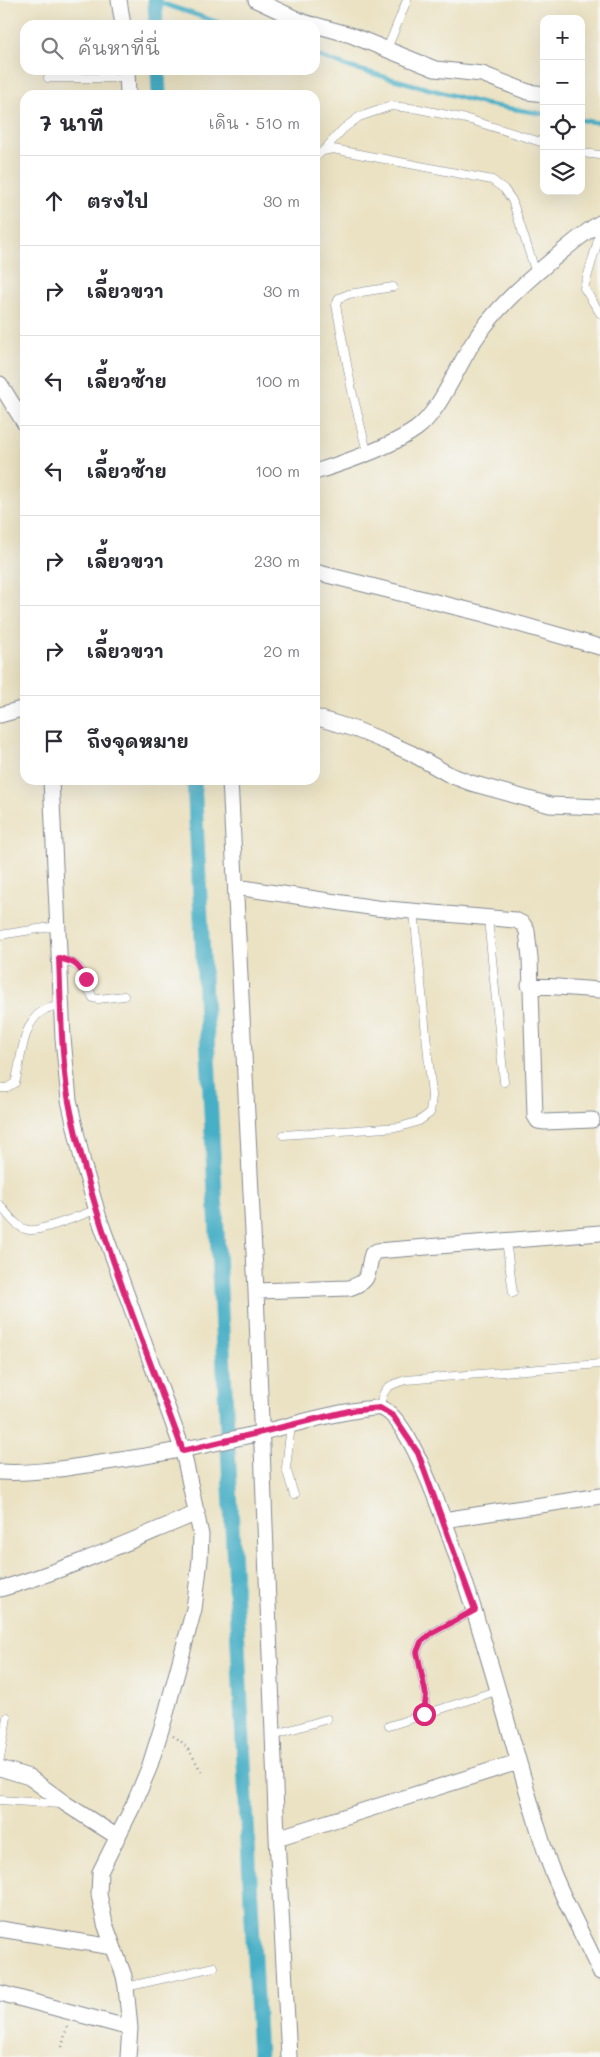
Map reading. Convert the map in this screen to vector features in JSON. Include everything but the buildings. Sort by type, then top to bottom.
[{"type":"street","points":[[119,0],[122,20]]},
{"type":"street","points":[[256,0],[299,20]]},
{"type":"street","points":[[320,27],[351,35],[435,69],[482,74],[528,92],[540,94]]},
{"type":"street","points":[[127,75],[128,90]]},
{"type":"street","points":[[320,470],[367,452],[417,429],[434,410],[472,343],[497,310],[536,273],[586,231],[600,222]]},
{"type":"street","points":[[0,384],[20,416]]},
{"type":"street","points":[[320,573],[484,614],[600,647]]},
{"type":"street","points":[[0,715],[20,709]]},
{"type":"street","points":[[320,719],[358,730],[384,741],[411,753],[450,775],[471,783],[550,805],[600,806]]},
{"type":"street","points":[[51,785],[61,1006],[69,1100],[96,1210],[183,1451],[198,1513],[201,1534],[194,1610],[162,1729],[134,1804],[116,1836],[100,1872],[99,1894],[103,1917],[124,1976],[126,1987],[130,2028],[128,2057]]},
{"type":"street","points":[[230,785],[256,1291],[276,1838],[289,2057]]},
{"type":"street","points":[[236,887],[376,908],[515,920],[523,924],[527,931],[530,958],[529,985],[535,1116],[538,1121],[546,1122],[592,1120]]},
{"type":"street","points":[[529,985],[600,990]]},
{"type":"street","points":[[256,1291],[349,1288],[362,1284],[366,1280],[372,1254],[377,1251],[600,1233]]},
{"type":"street","points":[[0,1472],[36,1473],[183,1451],[349,1411],[380,1408],[393,1416],[418,1453],[443,1520],[475,1610],[518,1762],[551,1868],[600,1972]]},
{"type":"street","points":[[443,1520],[600,1496]]},
{"type":"street","points":[[0,1589],[64,1568],[198,1513]]},
{"type":"street","points":[[276,1838],[518,1762]]},
{"type":"street","points":[[0,1768],[29,1777],[66,1804],[116,1836]]},
{"type":"street","points":[[0,1929],[113,1947]]},
{"type":"street","points":[[0,1993],[130,2028]]},
{"type":"lane","points":[[387,49],[407,0]]},
{"type":"lane","points":[[48,78],[107,75]]},
{"type":"lane","points":[[320,153],[343,129],[359,117],[391,106],[419,109],[471,120],[540,142]]},
{"type":"lane","points":[[323,151],[333,149],[492,180],[504,189],[512,200],[536,273]]},
{"type":"lane","points":[[585,153],[600,155]]},
{"type":"lane","points":[[600,227],[584,288],[600,313]]},
{"type":"lane","points":[[367,452],[352,391],[336,305],[339,298],[349,294],[393,287]]},
{"type":"lane","points":[[283,1135],[400,1127],[419,1121],[430,1113],[432,1096],[414,911]]},
{"type":"lane","points":[[488,918],[504,1082]]},
{"type":"lane","points":[[0,935],[57,926]]},
{"type":"lane","points":[[59,958],[80,967],[93,998],[124,996]]},
{"type":"lane","points":[[0,1088],[7,1088],[15,1083],[29,1027],[35,1018],[45,1010],[61,1006]]},
{"type":"lane","points":[[0,1205],[19,1226],[29,1230],[41,1228],[96,1210]]},
{"type":"lane","points":[[506,1240],[513,1292]]},
{"type":"lane","points":[[380,1408],[381,1396],[385,1388],[406,1380],[600,1364]]},
{"type":"lane","points":[[291,1426],[286,1468],[294,1495]]},
{"type":"lane","points":[[424,1714],[426,1695],[417,1652],[421,1642],[432,1633],[475,1610]]},
{"type":"lane","points":[[389,1726],[499,1690]]},
{"type":"lane","points":[[0,1758],[7,1717]]},
{"type":"lane","points":[[273,1735],[327,1719]]},
{"type":"lane","points":[[0,1800],[66,1804]]},
{"type":"lane","points":[[126,1987],[214,1967]]},
{"type":"path","points":[[162,1729],[180,1740],[189,1750],[202,1773]]},
{"type":"path","points":[[62,2047],[70,2012]]},
{"type":"waterway","points":[[155,0],[156,20]]},
{"type":"waterway","points":[[155,1],[211,20]]},
{"type":"waterway","points":[[320,57],[349,67],[484,104],[540,113]]},
{"type":"waterway","points":[[158,75],[159,90]]},
{"type":"waterway","points":[[585,121],[600,123]]},
{"type":"waterway","points":[[194,785],[259,2057]]},
{"type":"route","points":[[86,979],[80,967],[59,958],[63,1038],[69,1100],[83,1163],[99,1218],[183,1451],[349,1411],[380,1408],[393,1416],[418,1453],[475,1610],[432,1633],[421,1642],[417,1652],[426,1695],[424,1714]]}]
